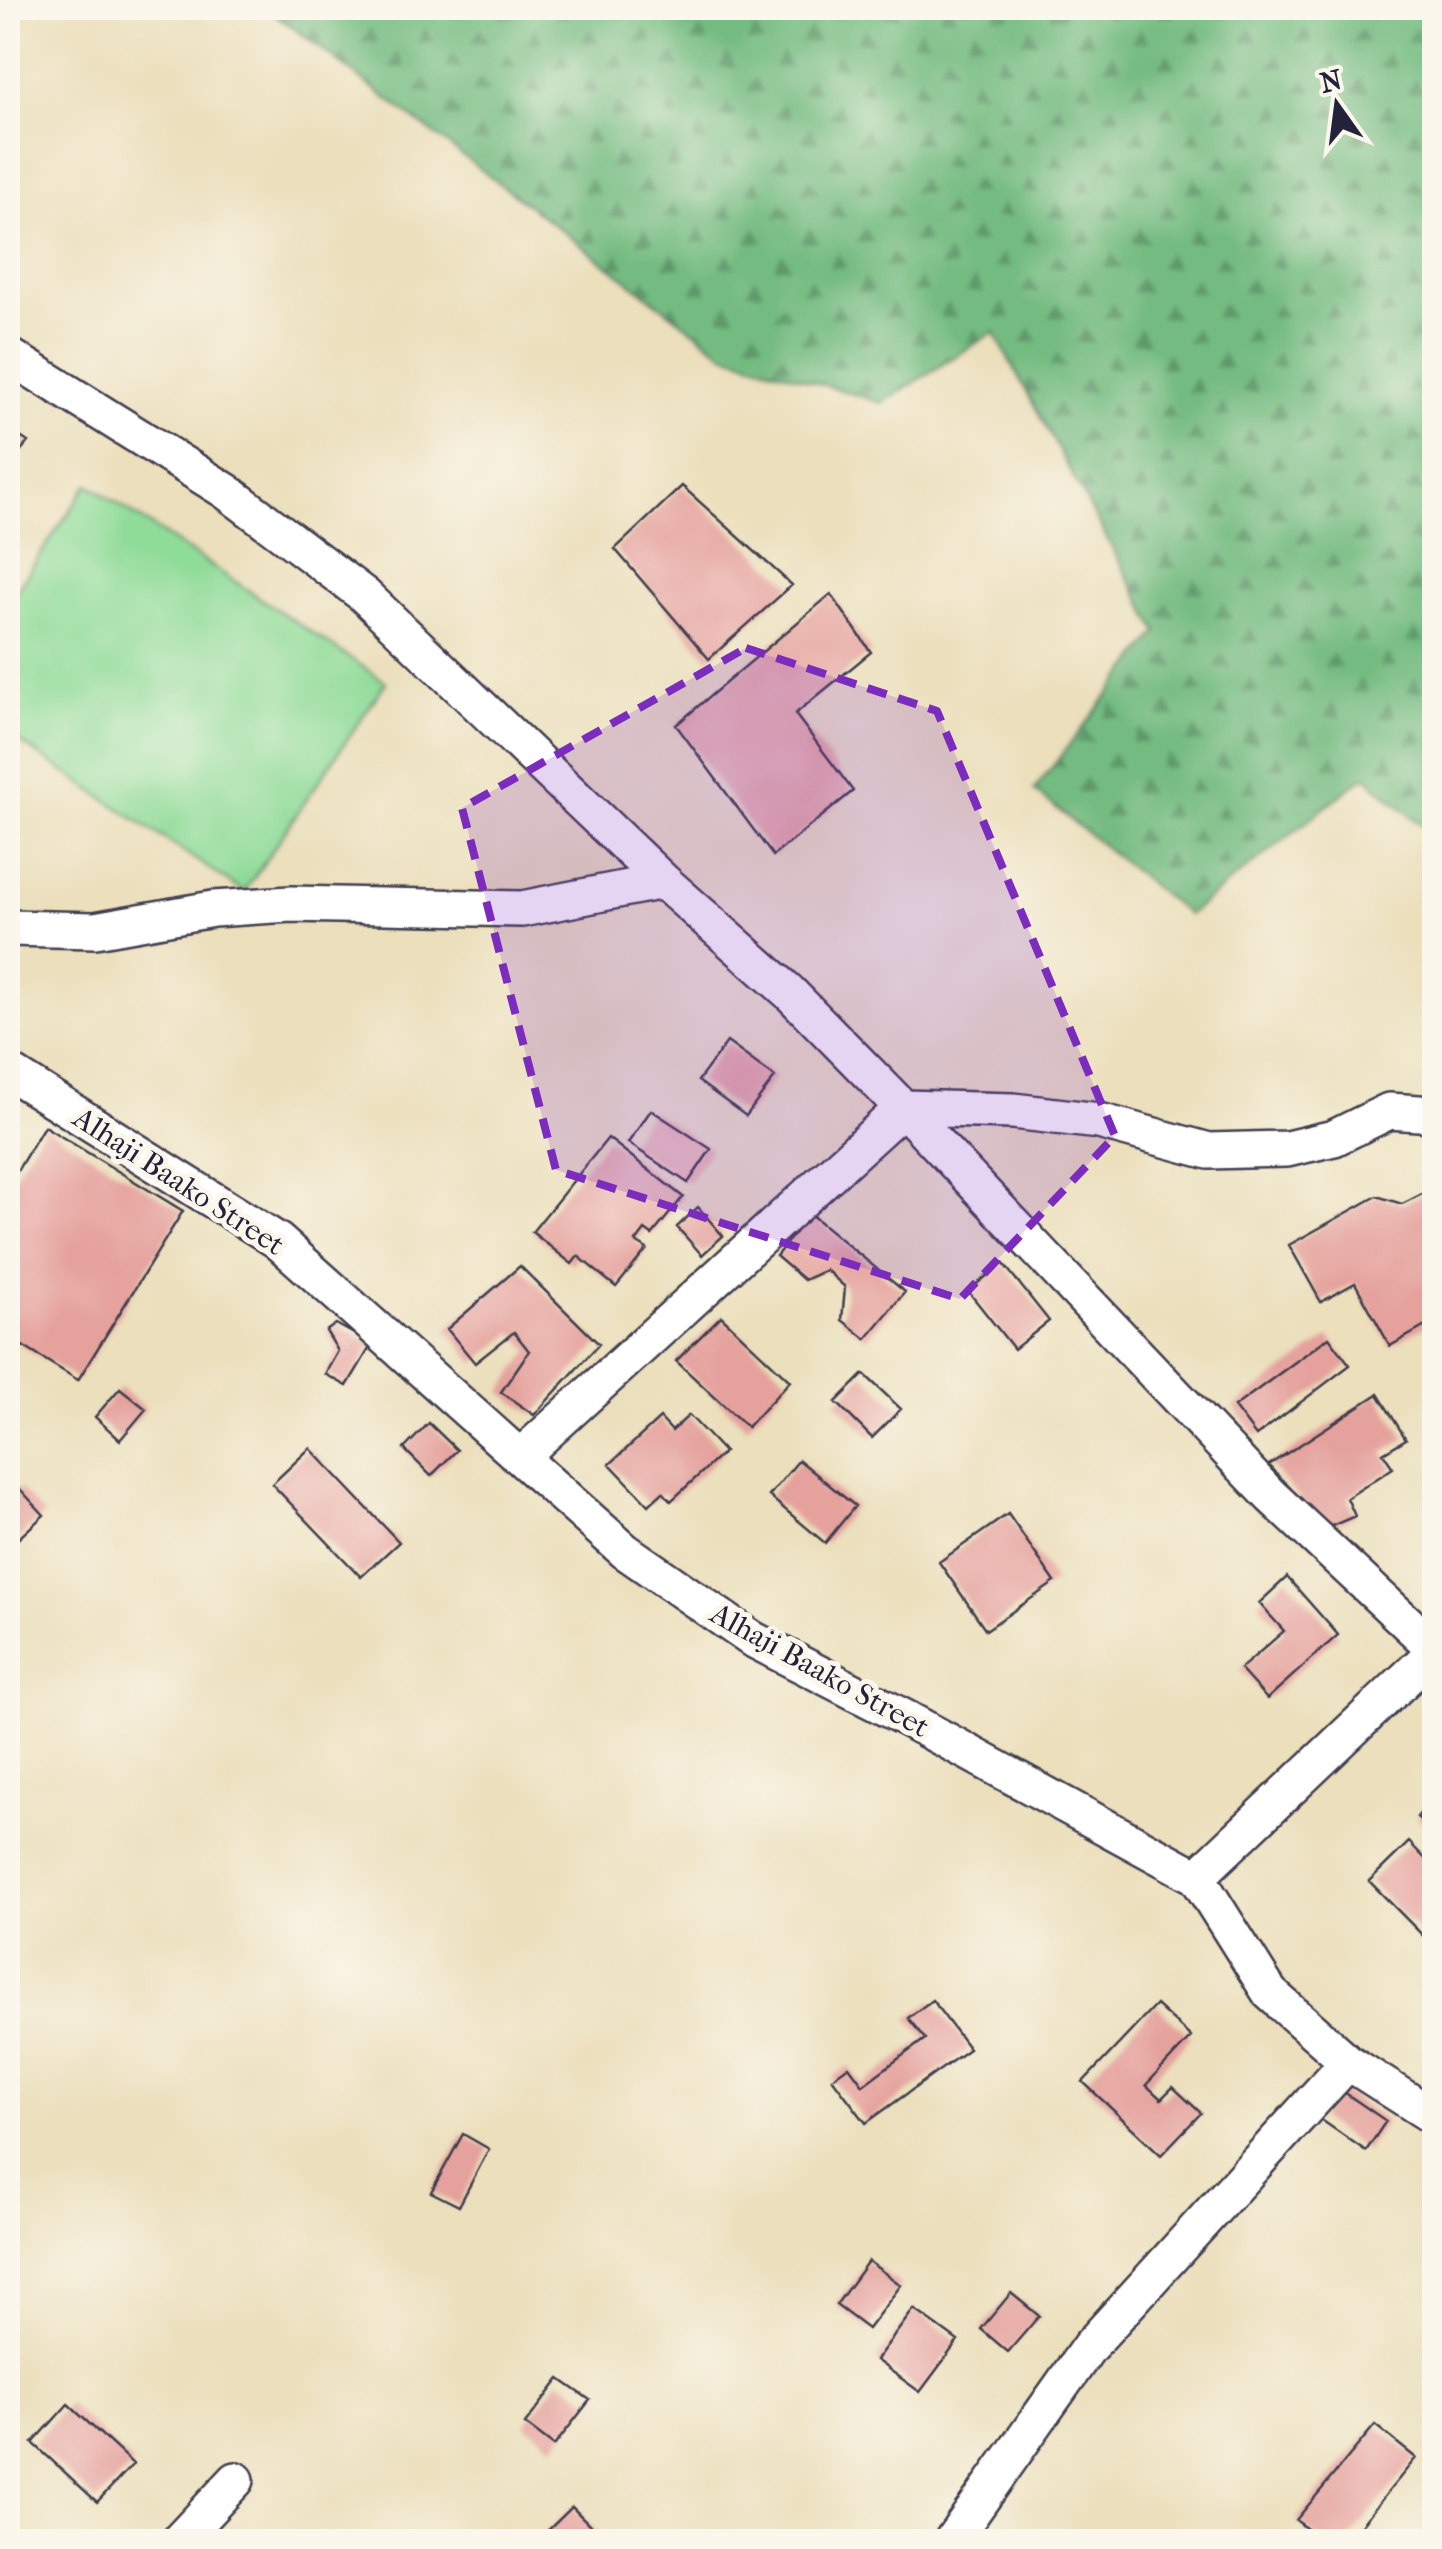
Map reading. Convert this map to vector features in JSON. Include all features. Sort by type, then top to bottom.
[{"type":"street","points":[[8,355],[226,490],[364,595],[663,881],[789,992],[1270,1496],[1434,1650],[1197,1877]]},
{"type":"street","points":[[8,928],[94,930],[214,908],[290,904],[522,910],[663,881]]},
{"type":"street","name":"Alhaji Baako Street","points":[[8,1071],[278,1242],[625,1551],[752,1639],[1197,1877],[1270,1993],[1348,2062],[1434,2117]]},
{"type":"street","points":[[520,1457],[903,1108],[1013,1111],[1099,1121],[1209,1152],[1286,1149],[1334,1138],[1390,1110],[1434,1114]]},
{"type":"street","points":[[951,2542],[1090,2347],[1348,2062]]},
{"type":"street","points":[[178,2542],[236,2480]]},
{"type":"highlighted area","points":[[746,648],[937,711],[1115,1136],[960,1299],[556,1170],[462,808]]},
{"type":"green space","points":[[267,8],[1434,8],[1434,836],[1365,776],[1188,915],[1034,790],[1158,632],[994,332],[882,403],[725,354]]},
{"type":"green space","points":[[88,484],[386,682],[244,892],[8,734],[8,603]]},
{"type":"building","points":[[8,429],[28,442],[8,466]]},
{"type":"building","points":[[682,486],[792,585],[709,659],[615,549]]},
{"type":"building","points":[[831,594],[871,652],[795,714],[853,791],[773,856],[676,725]]},
{"type":"building","points":[[727,1042],[775,1077],[746,1116],[698,1081]]},
{"type":"building","points":[[651,1110],[711,1149],[688,1183],[628,1143]]},
{"type":"building","points":[[44,1126],[183,1211],[78,1380],[8,1337],[8,1186]]},
{"type":"building","points":[[608,1138],[683,1197],[652,1235],[645,1230],[636,1242],[647,1249],[616,1287],[578,1256],[572,1264],[532,1232]]},
{"type":"building","points":[[1434,1188],[1434,1321],[1390,1346],[1355,1283],[1321,1302],[1289,1245],[1377,1196],[1402,1204]]},
{"type":"building","points":[[698,1207],[723,1236],[702,1255],[677,1227]]},
{"type":"building","points":[[810,1214],[905,1292],[866,1339],[842,1320],[845,1287],[826,1270],[804,1280],[776,1256]]},
{"type":"building","points":[[1003,1263],[1049,1321],[1014,1349],[968,1291]]},
{"type":"building","points":[[520,1266],[599,1344],[534,1415],[501,1392],[529,1351],[514,1332],[475,1363],[447,1329]]},
{"type":"building","points":[[721,1316],[790,1381],[747,1427],[676,1361]]},
{"type":"building","points":[[336,1324],[372,1344],[347,1386],[325,1374],[338,1351],[326,1331]]},
{"type":"building","points":[[1329,1337],[1350,1365],[1256,1436],[1234,1407]]},
{"type":"building","points":[[864,1374],[901,1409],[872,1438],[836,1402]]},
{"type":"building","points":[[120,1388],[146,1409],[120,1440],[95,1417]]},
{"type":"building","points":[[1378,1394],[1406,1439],[1383,1453],[1393,1468],[1347,1498],[1355,1516],[1327,1528],[1269,1465]]},
{"type":"building","points":[[689,1415],[724,1452],[671,1501],[663,1492],[649,1505],[610,1464],[660,1418],[672,1431]]},
{"type":"building","points":[[429,1423],[457,1450],[431,1476],[404,1449]]},
{"type":"building","points":[[310,1448],[399,1542],[361,1577],[272,1484]]},
{"type":"building","points":[[799,1460],[855,1506],[825,1543],[769,1496]]},
{"type":"building","points":[[20,1489],[44,1515],[8,1548],[8,1500]]},
{"type":"building","points":[[1008,1514],[1055,1582],[986,1630],[939,1562]]},
{"type":"building","points":[[1287,1577],[1338,1635],[1267,1699],[1240,1669],[1284,1631],[1259,1603]]},
{"type":"building","points":[[1434,1797],[1434,1832],[1417,1817]]},
{"type":"building","points":[[1409,1842],[1434,1868],[1434,1947],[1369,1881]]},
{"type":"building","points":[[932,2000],[969,2049],[866,2123],[832,2078],[849,2066],[863,2085],[925,2039],[908,2018]]},
{"type":"building","points":[[1156,2005],[1191,2037],[1146,2085],[1161,2099],[1173,2087],[1201,2113],[1161,2155],[1083,2082]]},
{"type":"building","points":[[1341,2090],[1386,2121],[1366,2151],[1320,2119]]},
{"type":"building","points":[[463,2134],[489,2149],[459,2206],[431,2192]]},
{"type":"building","points":[[868,2261],[901,2285],[868,2329],[836,2305]]},
{"type":"building","points":[[1011,2293],[1039,2316],[1008,2352],[981,2329]]},
{"type":"building","points":[[914,2309],[958,2341],[920,2392],[876,2360]]},
{"type":"building","points":[[560,2379],[590,2400],[554,2446],[525,2424]]},
{"type":"building","points":[[68,2404],[133,2464],[97,2502],[33,2443]]},
{"type":"building","points":[[1375,2425],[1416,2458],[1347,2542],[1323,2542],[1296,2520]]},
{"type":"building","points":[[572,2507],[601,2536],[595,2542],[536,2542]]}]
